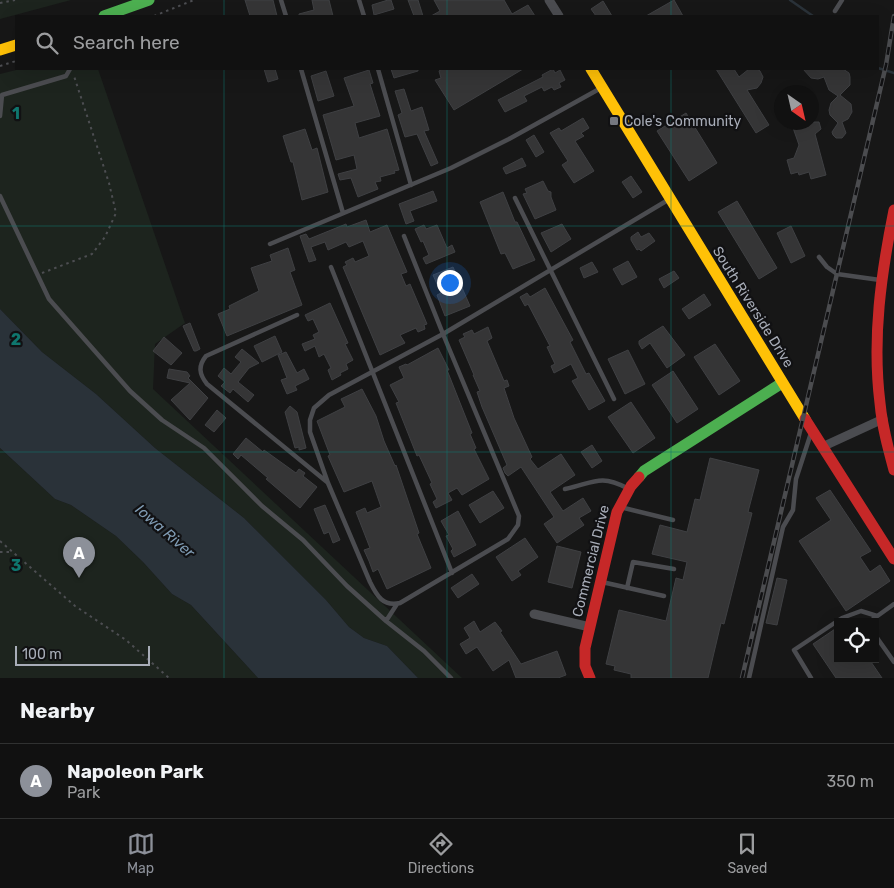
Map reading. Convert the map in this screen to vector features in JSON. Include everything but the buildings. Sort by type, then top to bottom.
[{"type":"street","points":[[107,15],[149,0]]},
{"type":"street","points":[[549,0],[558,15]]},
{"type":"street","points":[[0,50],[15,45]]},
{"type":"street","name":"South Riverside Drive","points":[[592,70],[782,383],[894,559]]},
{"type":"street","points":[[894,210],[880,280],[876,338],[883,420],[894,470]]},
{"type":"street","name":"Commercial Drive","points":[[590,678],[585,666],[584,657],[590,627],[619,507],[629,489],[644,471],[782,383]]},
{"type":"street","points":[[822,447],[883,420]]},
{"type":"street","points":[[534,614],[590,627]]},
{"type":"lane","points":[[281,0],[286,15]]},
{"type":"lane","points":[[359,0],[364,15]]},
{"type":"lane","points":[[834,10],[842,0]]},
{"type":"lane","points":[[0,116],[2,95],[66,76],[70,70]]},
{"type":"lane","points":[[301,70],[343,213]]},
{"type":"lane","points":[[378,70],[411,185]]},
{"type":"lane","points":[[270,244],[411,185],[494,146],[602,87]]},
{"type":"lane","points":[[0,196],[48,298],[130,390],[162,420],[204,448],[262,506],[303,540],[347,586],[386,622],[424,651],[451,678]]},
{"type":"lane","points":[[515,198],[614,400]]},
{"type":"lane","points":[[397,604],[388,604],[377,596],[328,483],[310,432],[310,420],[314,408],[329,395],[443,334],[669,199]]},
{"type":"lane","points":[[386,622],[397,604],[508,539],[518,525],[519,516],[404,236]]},
{"type":"lane","points":[[820,257],[827,267],[837,274],[880,280]]},
{"type":"lane","points":[[331,268],[452,573]]},
{"type":"lane","points":[[297,316],[206,356],[201,363],[200,370],[202,378],[207,384],[328,483]]},
{"type":"lane","points":[[749,678],[783,528],[793,510],[796,479],[812,430]]},
{"type":"lane","points":[[565,489],[602,479],[611,480],[629,489]]},
{"type":"lane","points":[[619,507],[672,520]]},
{"type":"lane","points":[[627,588],[633,562],[674,569]]},
{"type":"lane","points":[[601,582],[664,596]]},
{"type":"lane","points":[[875,618],[894,604]]},
{"type":"lane","points":[[811,678],[794,650],[842,618],[862,611],[878,616]]},
{"type":"lane","points":[[879,641],[894,662]]},
{"type":"path","points":[[0,3],[15,0]]},
{"type":"path","points":[[156,15],[194,0]]},
{"type":"path","points":[[0,66],[15,61]]},
{"type":"path","points":[[37,275],[92,254],[105,237],[116,213],[109,183],[71,70]]},
{"type":"path","points":[[0,541],[75,606],[126,640],[169,678]]},
{"type":"path","points":[[0,552],[12,552]]},
{"type":"shaded area","points":[[0,0],[71,0],[0,19]]},
{"type":"shaded area","points":[[16,70],[98,70],[185,323],[155,344],[153,389],[462,678],[418,678],[387,646],[364,638],[349,627],[326,600],[244,518],[155,448],[96,394],[42,352],[0,309],[0,74]]},
{"type":"shaded area","points":[[0,448],[55,499],[71,505],[116,536],[172,594],[191,605],[258,678],[0,678]]},
{"type":"water","name":"Iowa River","points":[[0,309],[42,352],[96,394],[155,448],[244,518],[326,600],[349,627],[364,638],[387,646],[418,678],[258,678],[191,605],[172,594],[116,536],[71,505],[55,499],[0,448]]},
{"type":"waterway","points":[[790,0],[812,15]]},
{"type":"waterway","points":[[879,68],[894,73]]},
{"type":"railway","points":[[742,678],[886,65],[894,16]]},
{"type":"traffic: fast","points":[[107,15],[149,0]]},
{"type":"traffic: fast","points":[[639,477],[644,471],[782,383]]},
{"type":"traffic: slow","points":[[0,50],[15,45]]},
{"type":"traffic: slow","points":[[592,70],[805,419]]},
{"type":"traffic: jam","points":[[894,210],[885,258],[877,330],[881,412],[894,470]]},
{"type":"traffic: jam","points":[[805,419],[894,559]]},
{"type":"traffic: jam","points":[[590,678],[585,666],[585,648],[617,512],[631,486],[639,477]]},
{"type":"place","name":"Cole's Community","points":[[614,121]]},
{"type":"place","name":"Napoleon Park","points":[[79,578]]}]
